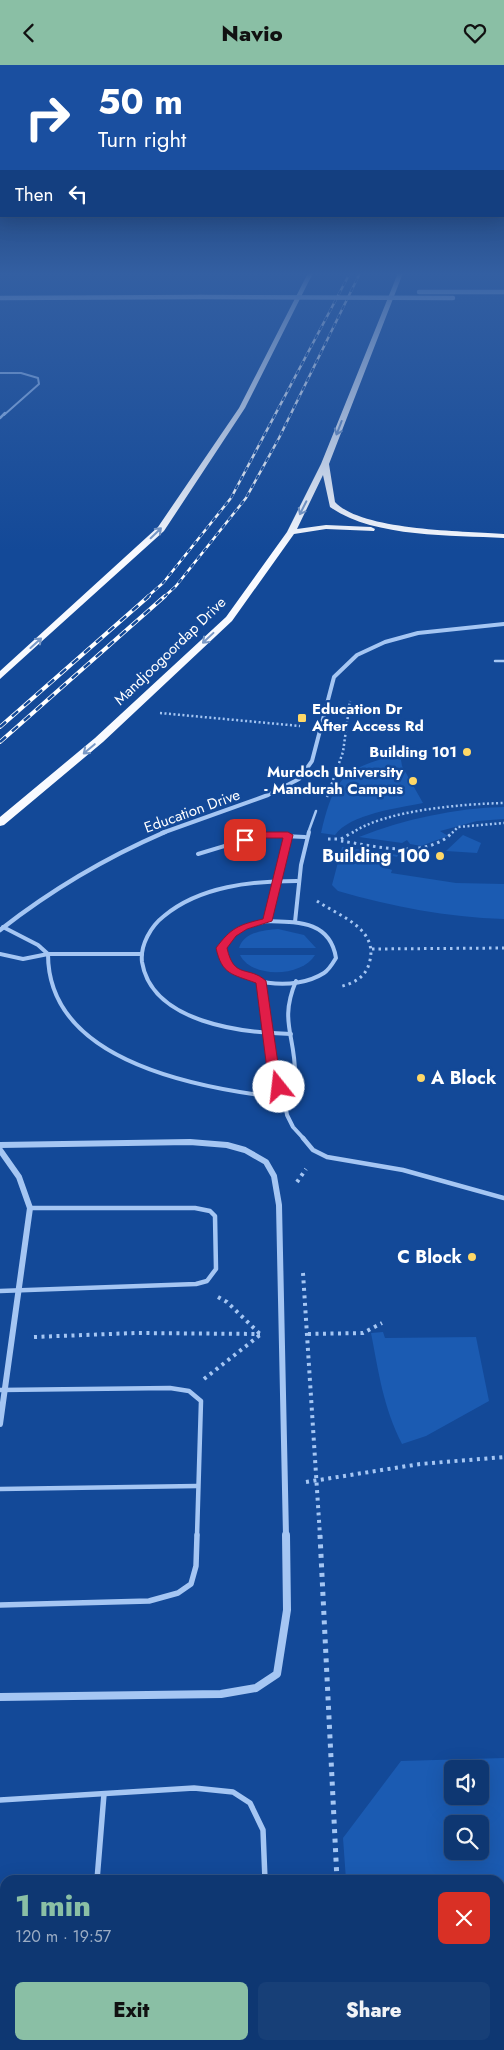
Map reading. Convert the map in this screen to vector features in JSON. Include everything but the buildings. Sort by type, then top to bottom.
[{"type":"highway","points":[[0,676],[161,529],[242,407],[263,366]]},
{"type":"highway","name":"Mandjoogoordap Drive","points":[[0,823],[98,740],[229,619],[291,532],[325,464],[364,366]]},
{"type":"highway","points":[[325,464],[331,502],[350,516],[380,524],[504,537]]},
{"type":"highway","points":[[291,532],[345,527],[504,537]]},
{"type":"street","points":[[0,373],[20,373],[38,378],[39,384],[0,418]]},
{"type":"street","name":"Education Drive","points":[[2,928],[75,875],[102,860],[179,825],[272,794],[296,781],[308,770],[312,761],[334,677],[357,655],[385,642],[418,633],[504,624]]},
{"type":"street","points":[[0,1145],[190,1142],[227,1145],[245,1150],[266,1162],[274,1176],[279,1205],[287,1609],[277,1673],[256,1688],[220,1694],[0,1697]]},
{"type":"street","points":[[0,1150],[13,1164],[25,1187],[30,1208],[12,1337],[2,1390],[0,1423]]},
{"type":"lane","points":[[495,661],[504,661]]},
{"type":"lane","points":[[295,922],[297,881],[305,837],[316,811]]},
{"type":"lane","points":[[198,854],[260,835],[305,837]]},
{"type":"lane","points":[[267,921],[288,835]]},
{"type":"lane","points":[[291,1034],[269,1034],[222,1027],[183,1011],[156,990],[143,966],[142,954],[146,939],[155,924],[169,912],[188,901],[233,886],[297,881]]},
{"type":"lane","points":[[267,921],[295,922],[311,926],[329,937],[336,949],[336,958],[325,972],[313,978],[296,981],[261,981],[234,971],[225,964],[222,948],[232,934],[244,927],[267,921]]},
{"type":"lane","points":[[2,928],[38,945],[48,954],[49,976],[58,998],[74,1020],[96,1040],[124,1058],[158,1073],[197,1085],[240,1094],[284,1098]]},
{"type":"lane","points":[[0,954],[23,959],[48,954],[142,954]]},
{"type":"lane","points":[[261,981],[274,1077],[284,1098],[287,1115],[293,1127],[313,1149],[327,1157],[403,1170],[504,1198]]},
{"type":"lane","points":[[284,1098],[295,1075],[287,1006],[296,981]]},
{"type":"lane","points":[[0,1291],[196,1284],[207,1281],[216,1269],[215,1216],[210,1211],[195,1208],[162,1207],[30,1208]]},
{"type":"lane","points":[[0,1605],[149,1601],[178,1593],[191,1584],[196,1566],[201,1401],[189,1391],[170,1387],[2,1390]]},
{"type":"lane","points":[[0,1489],[197,1486]]},
{"type":"lane","points":[[0,1800],[194,1788],[233,1792],[250,1803],[264,1830],[265,1875]]},
{"type":"lane","points":[[97,1875],[104,1794]]},
{"type":"path","points":[[324,805],[343,753],[351,698]]},
{"type":"path","points":[[131,709],[302,727]]},
{"type":"path","points":[[340,841],[367,824],[401,816],[446,807],[504,803]]},
{"type":"path","points":[[321,839],[418,849],[452,836],[458,827],[504,823]]},
{"type":"path","points":[[318,893],[317,902],[360,927],[369,939],[372,949],[367,970],[356,980],[337,987]]},
{"type":"path","points":[[372,949],[504,949]]},
{"type":"path","points":[[196,1284],[227,1302],[260,1334]]},
{"type":"path","points":[[338,1875],[308,1334],[363,1333],[382,1323]]},
{"type":"path","points":[[12,1337],[135,1333],[260,1334]]},
{"type":"path","points":[[189,1391],[260,1334]]},
{"type":"path","points":[[286,1485],[456,1459],[504,1457]]},
{"type":"shaded area","points":[[400,754],[402,766],[423,803],[363,817],[342,828],[335,835],[321,833],[331,799],[344,778],[366,764]]},
{"type":"shaded area","points":[[504,807],[504,819],[477,821],[440,831],[448,836],[421,846],[410,844],[407,840],[402,843],[359,837],[412,820],[449,812]]},
{"type":"shaded area","points":[[463,835],[481,843],[477,853],[446,851]]},
{"type":"shaded area","points":[[342,847],[398,855],[397,857],[389,855],[381,862],[383,867],[392,870],[391,873],[456,883],[504,884],[504,919],[461,916],[420,910],[338,891],[332,885]]},
{"type":"shaded area","points":[[278,929],[304,935],[316,948],[239,948],[245,938],[250,935],[261,931]]},
{"type":"shaded area","points":[[240,955],[315,955],[309,962],[299,968],[277,972],[255,968],[246,963]]},
{"type":"shaded area","points":[[383,1332],[385,1338],[476,1337],[489,1401],[426,1436],[402,1444],[386,1403],[371,1333]]},
{"type":"shaded area","points":[[504,1758],[504,1875],[346,1875],[343,1838],[401,1761]]},
{"type":"railway","points":[[147,597],[163,583],[231,498],[301,366]]},
{"type":"railway","points":[[164,597],[176,586],[246,498],[279,438],[315,366]]},
{"type":"railway","points":[[0,727],[149,596]]},
{"type":"railway","points":[[0,742],[165,596]]},
{"type":"place","name":"Education Dr After Access Rd","points":[[302,718]]},
{"type":"place","name":"Building 101","points":[[467,752]]},
{"type":"place","name":"Murdoch University - Mandurah Campus","points":[[413,781]]},
{"type":"place","name":"Building 100","points":[[440,856]]},
{"type":"place","name":"A Block","points":[[421,1078]]},
{"type":"place","name":"C Block","points":[[472,1257]]},
{"type":"route","points":[[245,840],[260,835],[288,835],[267,921],[244,927],[232,934],[225,941],[222,948],[222,957],[225,964],[234,971],[261,981],[274,1077],[279,1087]]}]
